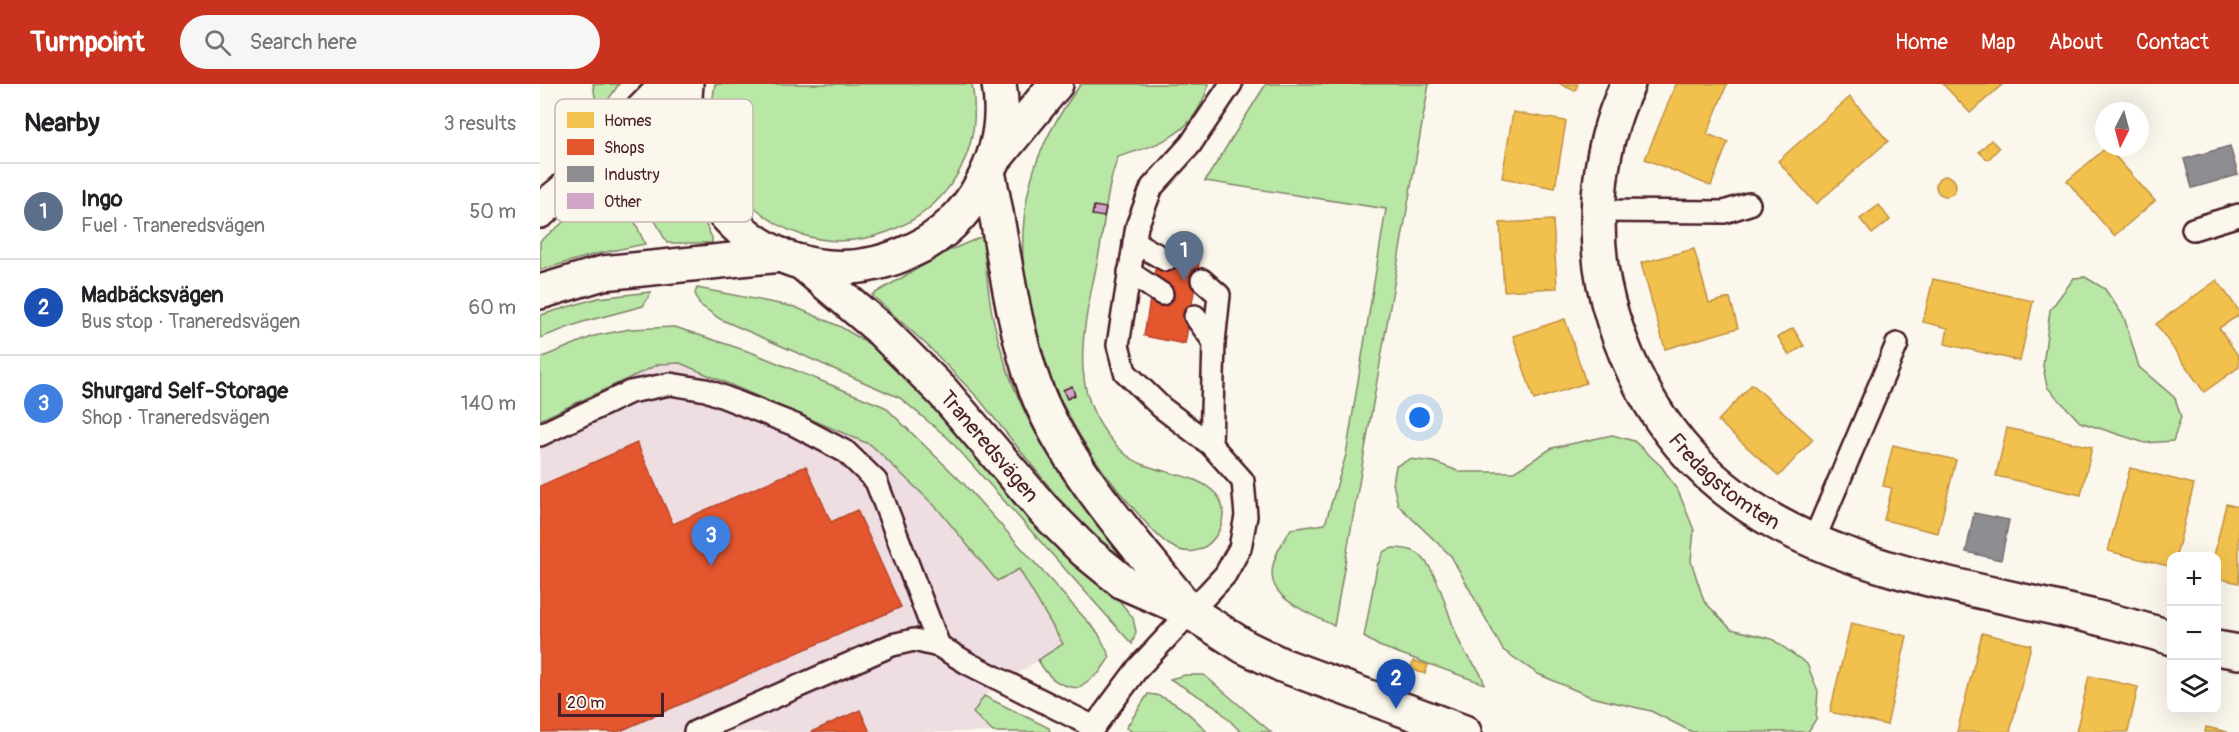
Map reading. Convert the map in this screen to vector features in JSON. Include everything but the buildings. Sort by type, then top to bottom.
[{"type":"street","points":[[653,99],[668,84]]},
{"type":"street","points":[[990,166],[1001,119],[999,84]]},
{"type":"street","points":[[733,222],[744,233],[791,258],[826,267],[876,264],[915,250],[943,232],[961,214],[976,194],[990,166],[1056,84]]},
{"type":"street","name":"Fredagstomten","points":[[1628,84],[1619,102],[1605,153],[1598,211],[1606,298],[1623,352],[1646,399],[1674,439],[1703,471],[1740,501],[1781,528],[1812,542],[1888,568],[2167,637]]},
{"type":"street","name":"Traneredsvägen","points":[[990,166],[1013,314],[1041,400],[1093,489],[1189,611]]},
{"type":"street","points":[[540,212],[555,199]]},
{"type":"street","points":[[540,292],[603,273],[791,258]]},
{"type":"street","name":"Traneredsvägen","points":[[791,258],[879,328],[943,392],[1043,509],[1085,551],[1123,582],[1189,611],[1245,646],[1281,665],[1464,732]]},
{"type":"street","points":[[2221,649],[2239,652]]},
{"type":"lane","points":[[694,732],[892,645],[914,640],[939,646],[1092,730],[1138,668],[1225,574],[1240,548],[1246,516],[1243,481],[1211,445],[1161,407],[1125,372],[1118,345],[1137,226],[1152,187],[1190,145],[1231,84]]},
{"type":"lane","points":[[1598,211],[1724,212],[1749,204]]},
{"type":"lane","points":[[2193,229],[2239,215]]},
{"type":"lane","points":[[1134,242],[1166,260]]},
{"type":"lane","points":[[1128,272],[1162,294]]},
{"type":"lane","points":[[1202,280],[1219,295],[1214,342],[1211,445]]},
{"type":"lane","points":[[1195,316],[1214,342]]},
{"type":"lane","points":[[1812,542],[1897,344]]},
{"type":"lane","points":[[540,435],[630,392],[670,384],[706,390],[795,424],[846,452],[876,481],[939,646]]},
{"type":"shaded area","points":[[680,363],[871,445],[937,508],[997,581],[1018,568],[1063,644],[984,696],[973,713],[993,732],[540,732],[540,420],[659,364]]},
{"type":"green space","points":[[593,84],[619,84],[609,99],[595,99]]},
{"type":"green space","points":[[715,84],[972,84],[972,135],[955,178],[925,211],[887,232],[844,240],[800,234],[760,212],[753,203],[753,99],[713,99]]},
{"type":"green space","points":[[1081,84],[1209,84],[1195,115],[1175,134],[1150,147],[1118,157],[1109,191],[1089,303],[1083,356],[1084,381],[1091,406],[1103,429],[1123,452],[1145,465],[1195,480],[1216,494],[1221,502],[1223,519],[1216,536],[1210,543],[1194,551],[1176,549],[1160,538],[1106,475],[1081,438],[1060,398],[1042,356],[1030,312],[1024,268],[1024,224],[1031,180],[1051,130]]},
{"type":"green space","points":[[1266,84],[1429,84],[1334,626],[1287,600],[1278,591],[1273,580],[1273,566],[1291,529],[1325,524],[1346,455],[1386,209],[1205,181]]},
{"type":"green space","points":[[564,222],[635,222],[645,244],[596,254],[540,270],[540,241]]},
{"type":"green space","points":[[656,222],[705,222],[712,238],[712,243],[667,243]]},
{"type":"green space","points":[[983,236],[993,318],[1013,385],[1042,445],[1079,500],[1122,555],[1119,558],[1109,552],[1059,499],[979,399],[930,348],[872,295],[948,251]]},
{"type":"green space","points":[[2085,277],[2105,289],[2124,317],[2139,367],[2175,398],[2181,417],[2173,441],[2145,443],[2080,422],[2047,387],[2043,366],[2050,310],[2074,278]]},
{"type":"green space","points":[[697,288],[795,307],[841,327],[906,366],[1053,536],[1118,599],[1133,618],[1136,632],[1132,644],[948,438],[900,398],[720,319],[699,304],[695,293]]},
{"type":"green space","points":[[651,292],[643,306],[583,322],[540,338],[540,316],[544,314],[598,298]]},
{"type":"green space","points":[[675,327],[753,353],[885,407],[963,483],[1098,633],[1110,657],[1099,673],[1078,688],[1059,683],[1050,676],[1038,660],[1063,644],[1019,569],[997,581],[937,508],[871,445],[680,363],[659,364],[540,420],[540,358],[594,336],[630,329]]},
{"type":"green space","points":[[1612,435],[1634,441],[1662,467],[1679,493],[1694,530],[1691,561],[1704,601],[1731,629],[1772,639],[1807,664],[1818,691],[1816,719],[1808,732],[1692,732],[1651,711],[1591,697],[1538,674],[1503,650],[1451,556],[1398,505],[1393,483],[1396,466],[1410,459],[1434,462],[1461,472],[1514,472],[1552,448]]},
{"type":"green space","points":[[1393,548],[1417,553],[1430,567],[1458,638],[1481,675],[1484,684],[1379,646],[1364,637],[1377,566],[1384,551]]},
{"type":"green space","points":[[1185,675],[1204,675],[1271,732],[1241,732],[1215,706],[1170,679]]},
{"type":"green space","points":[[1148,694],[1173,702],[1195,719],[1207,732],[1133,732],[1126,728]]},
{"type":"green space","points":[[984,696],[1049,728],[1050,732],[993,732],[973,713]]},
{"type":"place","name":"Ingo","points":[[1184,281]]},
{"type":"place","name":"Shurgard Self-Storage","points":[[711,566]]},
{"type":"place","name":"Madbäcksvägen","points":[[1396,709]]}]
